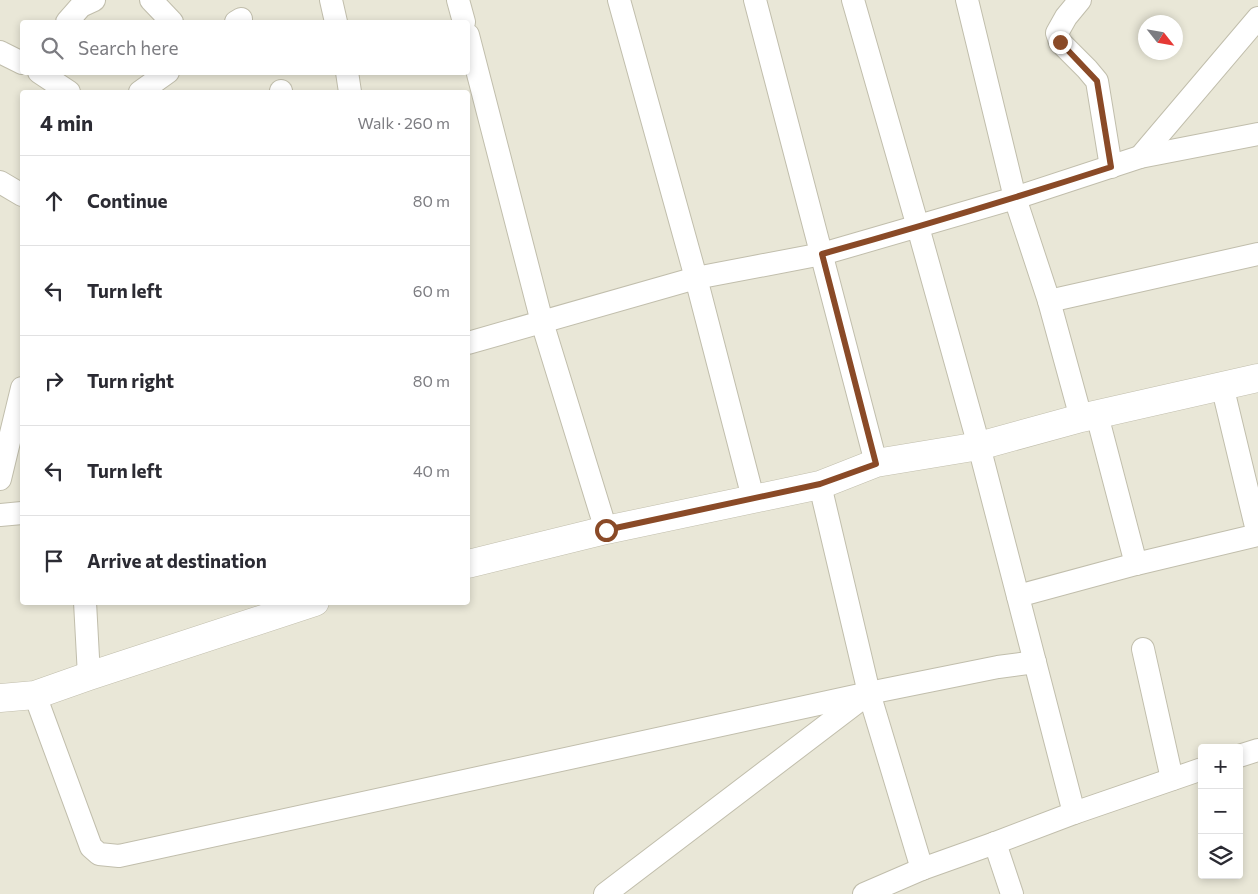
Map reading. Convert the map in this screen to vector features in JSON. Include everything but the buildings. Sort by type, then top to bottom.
[{"type":"street","points":[[69,20],[81,6],[94,0]]},
{"type":"street","points":[[150,0],[170,20]]},
{"type":"street","points":[[330,0],[335,20]]},
{"type":"street","points":[[458,0],[463,20]]},
{"type":"street","points":[[619,0],[696,278],[753,498]]},
{"type":"street","points":[[755,0],[876,464]]},
{"type":"street","points":[[852,0],[979,446],[1074,813]]},
{"type":"street","points":[[967,0],[1015,198],[1089,416],[1136,564]]},
{"type":"street","points":[[1080,0],[1066,17],[1057,33],[1060,42],[1097,81],[1111,167]]},
{"type":"street","points":[[1140,157],[1258,18]]},
{"type":"street","points":[[470,43],[542,322],[606,530]]},
{"type":"street","points":[[0,52],[20,62]]},
{"type":"street","points":[[43,75],[66,90]]},
{"type":"street","points":[[143,90],[164,75]]},
{"type":"street","points":[[347,75],[350,90]]},
{"type":"street","points":[[470,342],[696,278],[822,254],[1015,198],[1140,157],[1258,134]]},
{"type":"street","points":[[0,182],[20,194]]},
{"type":"street","points":[[1049,301],[1258,254]]},
{"type":"street","points":[[470,564],[606,530],[820,484],[876,464],[979,446],[1089,416],[1258,378]]},
{"type":"street","points":[[1018,596],[1136,564],[1258,535],[1222,385]]},
{"type":"street","points":[[0,479],[20,396]]},
{"type":"street","points":[[820,484],[869,693],[922,869]]},
{"type":"street","points":[[0,515],[20,513]]},
{"type":"street","points":[[85,605],[89,676]]},
{"type":"street","points":[[0,698],[35,695],[306,605]]},
{"type":"street","points":[[1143,649],[1172,779]]},
{"type":"street","points":[[35,695],[91,847],[100,854],[119,856],[869,693],[998,667],[1035,662]]},
{"type":"street","points":[[605,894],[869,693]]},
{"type":"street","points":[[1243,755],[1258,750]]},
{"type":"street","points":[[864,894],[922,869],[1074,813],[1198,770]]},
{"type":"street","points":[[995,843],[1012,894]]},
{"type":"shaded area","points":[[0,0],[1258,0],[1258,894],[0,894]]},
{"type":"route","points":[[606,530],[820,484],[876,464],[822,254],[1015,198],[1111,167],[1097,81],[1060,42]]}]
